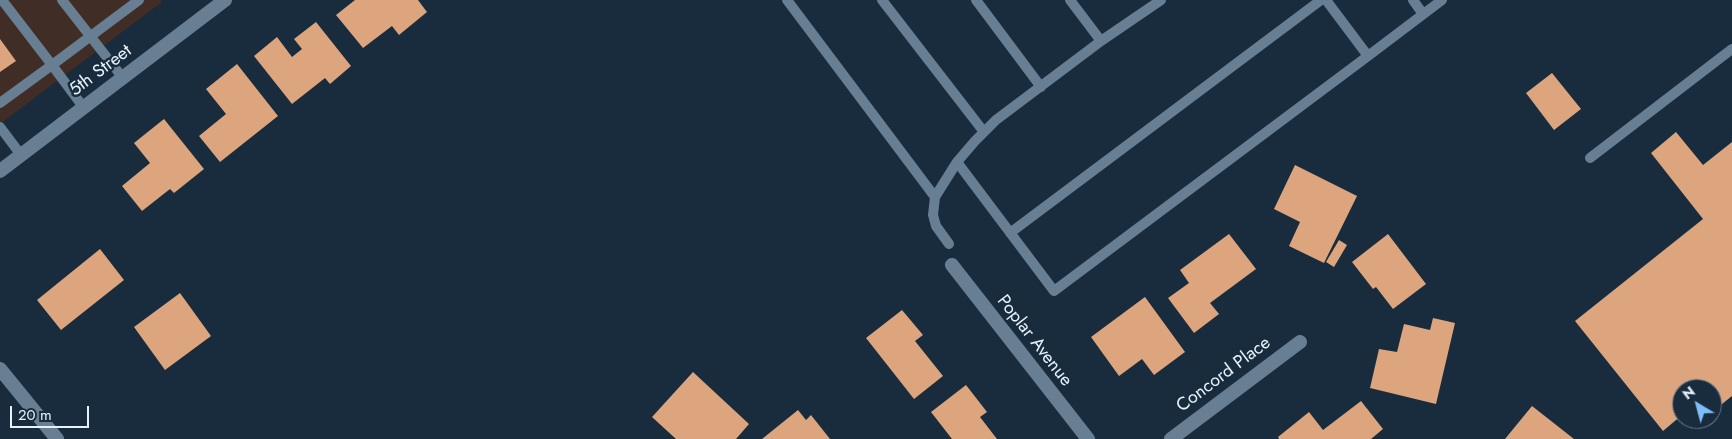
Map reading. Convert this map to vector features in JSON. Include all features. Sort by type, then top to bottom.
[{"type":"main road","name":"5th Street","points":[[0,171],[224,0]]},
{"type":"main road","name":"Poplar Avenue","points":[[952,266],[1088,439]]},
{"type":"main road","name":"Concord Place","points":[[1171,439],[1300,342]]},
{"type":"main road","points":[[0,369],[57,439]]},
{"type":"lane","points":[[2,0],[84,108]]},
{"type":"lane","points":[[62,0],[123,78]]},
{"type":"lane","points":[[0,104],[139,0]]},
{"type":"lane","points":[[787,0],[935,197]]},
{"type":"lane","points":[[882,0],[984,132]]},
{"type":"lane","points":[[976,0],[1041,87]]},
{"type":"lane","points":[[1070,0],[1101,41]]},
{"type":"lane","points":[[949,244],[936,226],[934,215],[935,197],[957,162],[996,120],[1101,41],[1161,0]]},
{"type":"lane","points":[[1010,233],[1321,0]]},
{"type":"lane","points":[[1326,0],[1368,56]]},
{"type":"lane","points":[[1413,0],[1423,14]]},
{"type":"lane","points":[[957,162],[1054,291],[1442,0]]},
{"type":"lane","points":[[1590,158],[1732,49]]},
{"type":"lane","points":[[0,127],[21,155]]},
{"type":"shaded area","points":[[0,0],[160,0],[162,2],[0,124]]},
{"type":"building","points":[[355,0],[418,0],[427,12],[399,35],[392,26],[363,48],[336,15]]},
{"type":"building","points":[[316,22],[351,66],[330,84],[325,78],[292,104],[254,56],[277,37],[292,57],[302,49],[294,39]]},
{"type":"building","points":[[0,39],[16,61],[0,72]]},
{"type":"building","points":[[237,64],[278,116],[220,162],[199,136],[226,114],[206,89]]},
{"type":"building","points":[[1552,73],[1581,109],[1554,130],[1526,93]]},
{"type":"building","points":[[164,119],[204,169],[174,193],[170,189],[142,211],[122,186],[150,163],[134,143]]},
{"type":"building","points":[[1676,132],[1703,165],[1732,142],[1732,396],[1722,404],[1722,379],[1672,379],[1672,423],[1663,431],[1575,321],[1703,219],[1651,153]]},
{"type":"building","points":[[1295,165],[1357,196],[1324,263],[1289,246],[1300,222],[1274,209]]},
{"type":"building","points":[[1229,234],[1256,269],[1210,303],[1219,314],[1194,333],[1168,298],[1189,283],[1180,270]]},
{"type":"building","points":[[1388,234],[1426,284],[1393,309],[1376,287],[1373,289],[1352,262]]},
{"type":"building","points":[[1339,240],[1347,245],[1334,267],[1326,262]]},
{"type":"building","points":[[100,249],[124,280],[61,330],[37,300]]},
{"type":"building","points":[[180,293],[211,336],[165,370],[134,327]]},
{"type":"building","points":[[1145,297],[1185,352],[1154,375],[1142,359],[1119,376],[1091,337]]},
{"type":"building","points":[[902,310],[923,335],[915,341],[943,376],[914,399],[866,338]]},
{"type":"building","points":[[1433,318],[1455,323],[1436,404],[1370,388],[1379,349],[1397,352],[1404,324],[1430,330]]},
{"type":"building","points":[[693,372],[749,424],[736,439],[676,439],[652,417]]},
{"type":"building","points":[[966,385],[987,412],[980,417],[997,439],[952,439],[931,412]]},
{"type":"building","points":[[1361,401],[1383,429],[1371,439],[1279,439],[1278,437],[1309,412],[1323,430]]},
{"type":"building","points":[[1532,406],[1574,439],[1505,439]]},
{"type":"building","points":[[798,410],[806,420],[811,415],[830,439],[762,439]]}]
